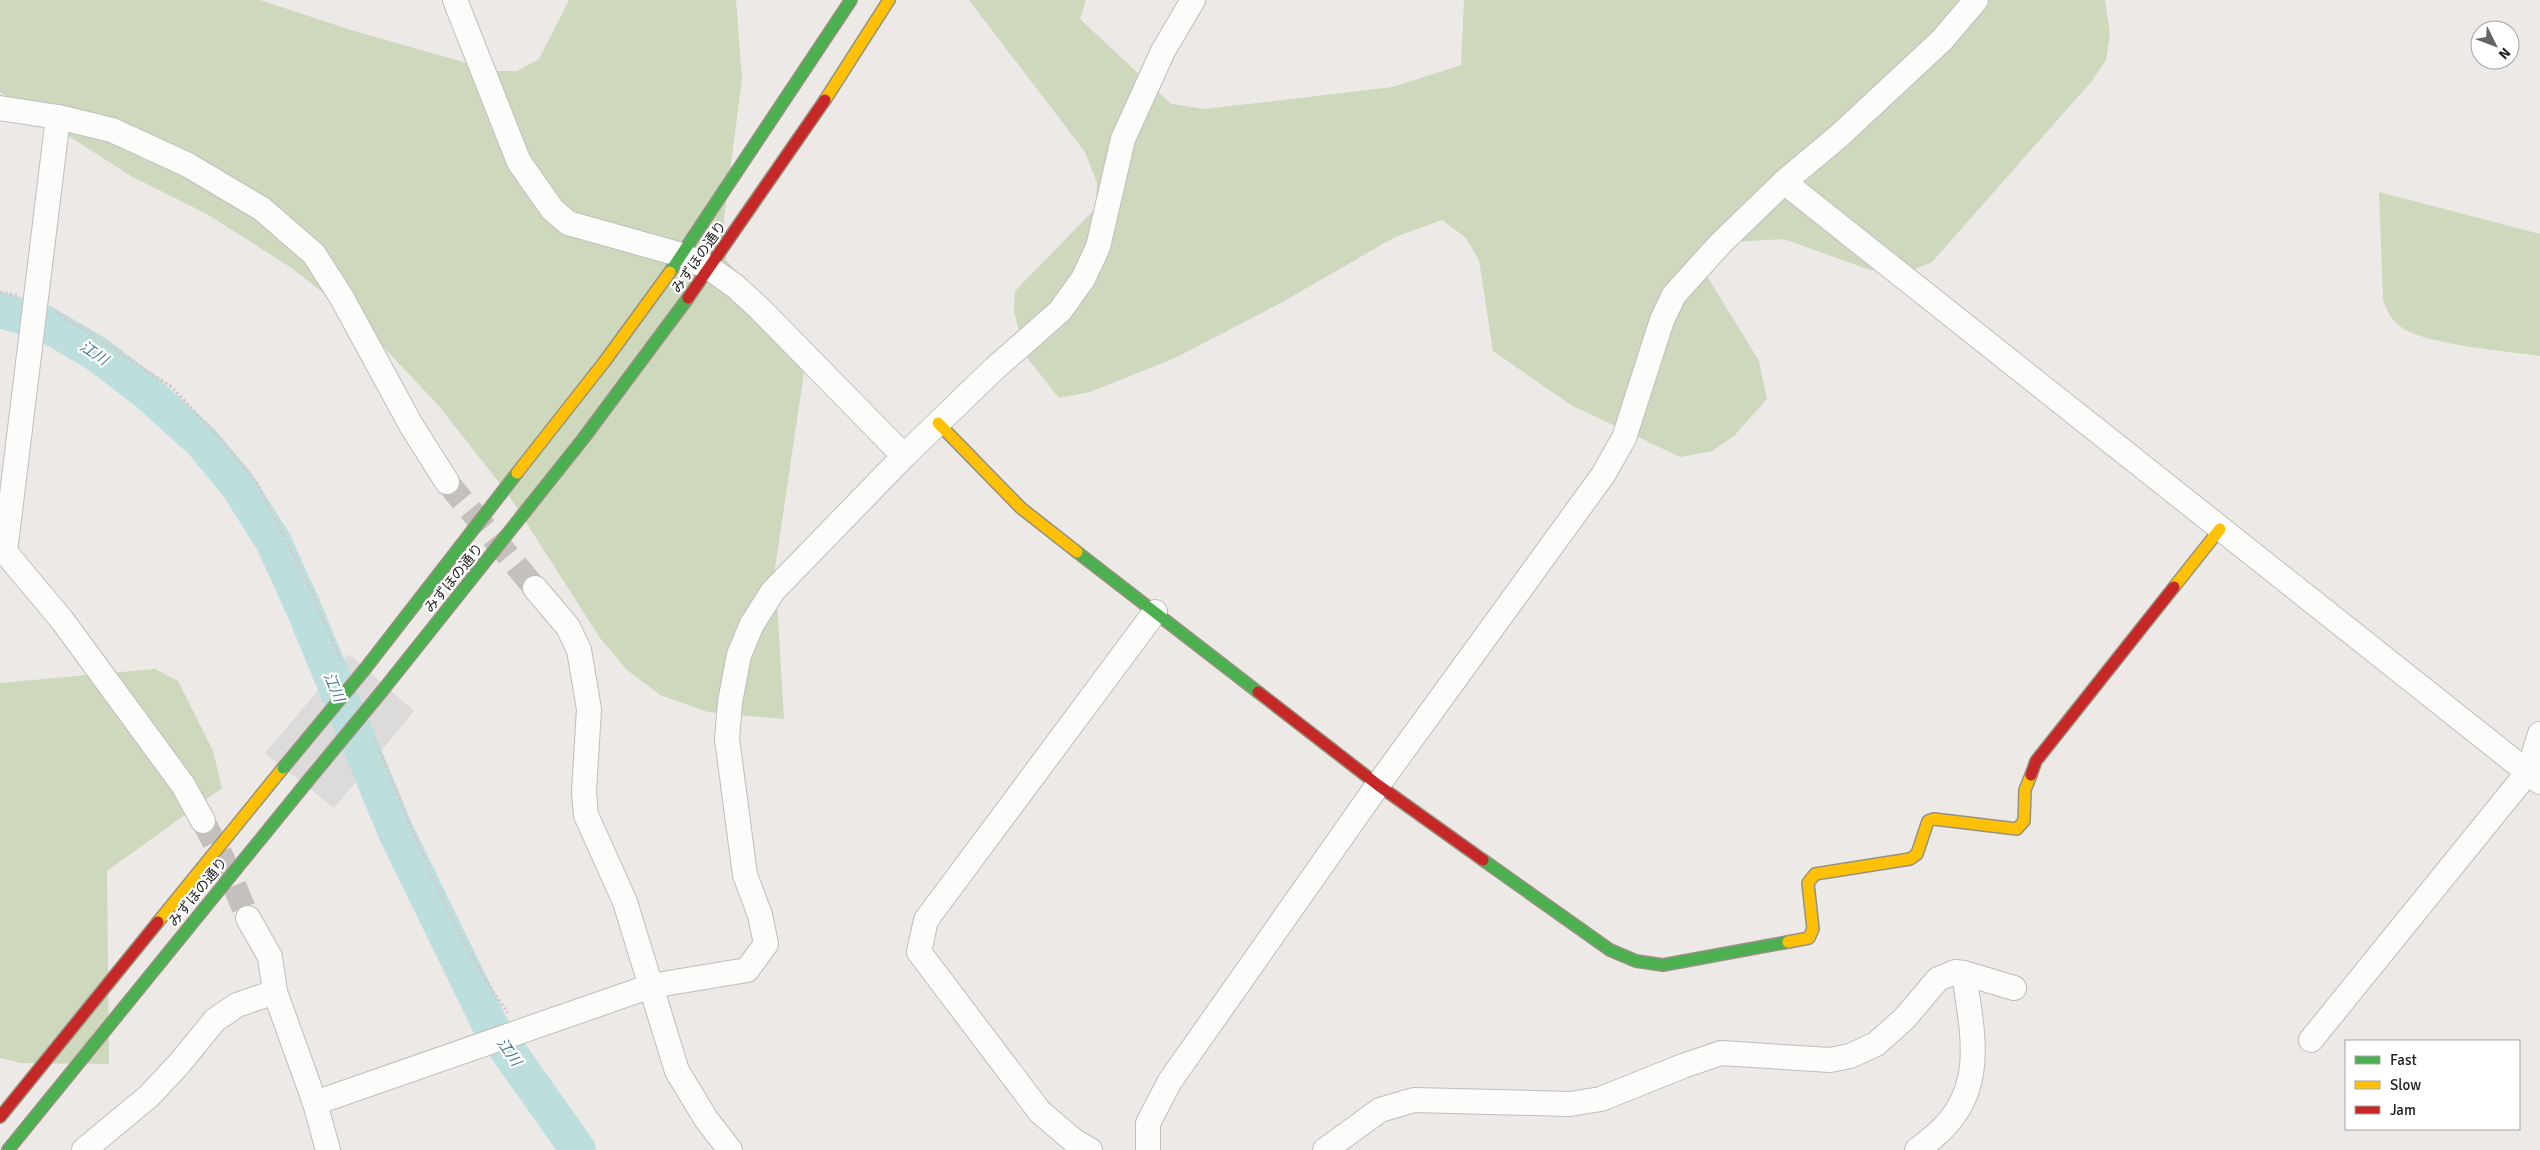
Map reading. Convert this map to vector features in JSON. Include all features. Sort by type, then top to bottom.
[{"type":"street","points":[[455,0],[519,162],[552,209],[568,223],[682,255],[711,268],[735,286],[760,309],[904,456]]},
{"type":"street","name":"みずほの通り","points":[[0,1117],[365,669],[599,368],[682,255],[851,0]]},
{"type":"street","name":"みずほの通り","points":[[8,1150],[383,690],[603,415],[711,268],[889,0]]},
{"type":"street","points":[[316,1103],[651,986],[747,970],[766,944],[760,915],[745,876],[727,739],[730,702],[739,655],[752,624],[773,591],[904,456],[994,370],[1060,311],[1083,279],[1098,247],[1123,139],[1163,51],[1193,0]]},
{"type":"street","points":[[1148,1150],[1148,1123],[1170,1081],[1378,785],[1603,474],[1624,438],[1662,320],[1674,295],[1720,244],[1784,182],[1839,136],[1942,40],[1976,0]]},
{"type":"street","points":[[0,108],[58,117],[112,130],[188,165],[262,209],[314,254],[342,298],[410,425],[447,482]]},
{"type":"street","points":[[58,117],[6,562],[62,620],[183,785],[203,821]]},
{"type":"street","points":[[1784,182],[2534,777]]},
{"type":"street","points":[[938,424],[1021,508],[1378,785],[1610,950],[1630,961],[1647,965],[1664,965],[1809,938],[1813,929],[1808,883],[1815,874],[1910,859],[1917,854],[1928,821],[1934,818],[2017,830],[2024,821],[2025,790],[2036,761],[2220,529]]},
{"type":"street","points":[[535,588],[568,627],[579,650],[589,709],[584,792],[586,815],[625,902],[678,1071],[706,1119],[730,1150]]},
{"type":"street","points":[[1090,1150],[1073,1140],[1040,1112],[919,952],[926,920],[1155,612]]},
{"type":"street","points":[[2311,1040],[2534,777],[2540,734]]},
{"type":"street","points":[[248,918],[270,957],[275,992],[316,1103],[328,1150]]},
{"type":"street","points":[[1325,1150],[1380,1110],[1414,1100],[1570,1104],[1601,1099],[1721,1053],[1830,1060],[1850,1056],[1876,1044],[1905,1018],[1938,979],[1955,972],[2014,988]]},
{"type":"street","points":[[1917,1150],[1945,1126],[1968,1092],[1975,1055],[1964,973]]},
{"type":"street","points":[[84,1150],[149,1096],[179,1064],[215,1020],[237,1005],[275,992]]},
{"type":"path","points":[[0,292],[36,298],[172,387],[222,441],[257,483],[308,583],[343,666]]},
{"type":"path","points":[[370,730],[429,872],[490,987],[522,1031]]},
{"type":"green space","points":[[0,0],[260,0],[354,31],[495,71],[517,71],[539,59],[569,0],[736,0],[742,79],[724,218],[726,260],[801,341],[805,366],[775,568],[784,719],[708,712],[660,695],[627,670],[600,638],[508,494],[439,406],[357,319],[290,267],[207,214],[131,176],[0,92]]},
{"type":"green space","points":[[969,0],[1086,0],[1080,19],[1171,104],[1205,109],[1393,87],[1461,65],[1464,0],[2105,0],[2110,34],[2106,60],[2091,82],[1932,262],[1913,270],[1870,270],[1784,239],[1717,243],[1694,255],[1759,361],[1767,399],[1734,436],[1712,451],[1680,457],[1571,405],[1493,351],[1479,260],[1465,237],[1442,220],[1395,237],[1277,305],[1175,358],[1090,392],[1059,398],[1025,355],[1014,311],[1015,291],[1096,208],[1097,183],[1085,152]]},
{"type":"green space","points":[[2379,192],[2540,234],[2540,356],[2469,347],[2432,339],[2416,335],[2404,329],[2393,320],[2383,299]]},
{"type":"green space","points":[[155,669],[178,681],[213,751],[222,788],[107,871],[109,1064],[21,1063],[0,1058],[0,683]]},
{"type":"shaded area","points":[[349,654],[414,711],[334,808],[265,753]]},
{"type":"waterway","name":"江川","points":[[0,310],[44,323],[94,352],[147,392],[202,442],[237,484],[273,541],[304,609],[395,830],[490,1025],[578,1150]]},
{"type":"tunnel","points":[[447,482],[535,588]]},
{"type":"tunnel","points":[[203,821],[222,857],[248,918]]},
{"type":"traffic: fast","points":[[670,272],[851,0]]},
{"type":"traffic: fast","points":[[383,690],[583,439],[688,298]]},
{"type":"traffic: fast","points":[[365,669],[517,473]]},
{"type":"traffic: fast","points":[[1077,552],[1258,692]]},
{"type":"traffic: fast","points":[[283,768],[365,669]]},
{"type":"traffic: fast","points":[[307,782],[383,690]]},
{"type":"traffic: fast","points":[[8,1150],[307,782]]},
{"type":"traffic: fast","points":[[1483,860],[1610,950],[1636,961],[1663,965],[1788,942]]},
{"type":"traffic: slow","points":[[825,100],[889,0]]},
{"type":"traffic: slow","points":[[517,473],[605,361],[670,272]]},
{"type":"traffic: slow","points":[[938,423],[1021,508],[1077,552]]},
{"type":"traffic: slow","points":[[2174,587],[2220,529]]},
{"type":"traffic: slow","points":[[158,922],[283,768]]},
{"type":"traffic: slow","points":[[1788,942],[1809,938],[1813,929],[1808,883],[1815,874],[1910,859],[1917,854],[1928,821],[1934,819],[2017,829],[2024,821],[2025,790],[2031,775]]},
{"type":"traffic: jam","points":[[688,298],[825,100]]},
{"type":"traffic: jam","points":[[2031,775],[2036,761],[2174,587]]},
{"type":"traffic: jam","points":[[1258,692],[1378,785],[1483,860]]},
{"type":"traffic: jam","points":[[0,1117],[158,922]]}]
